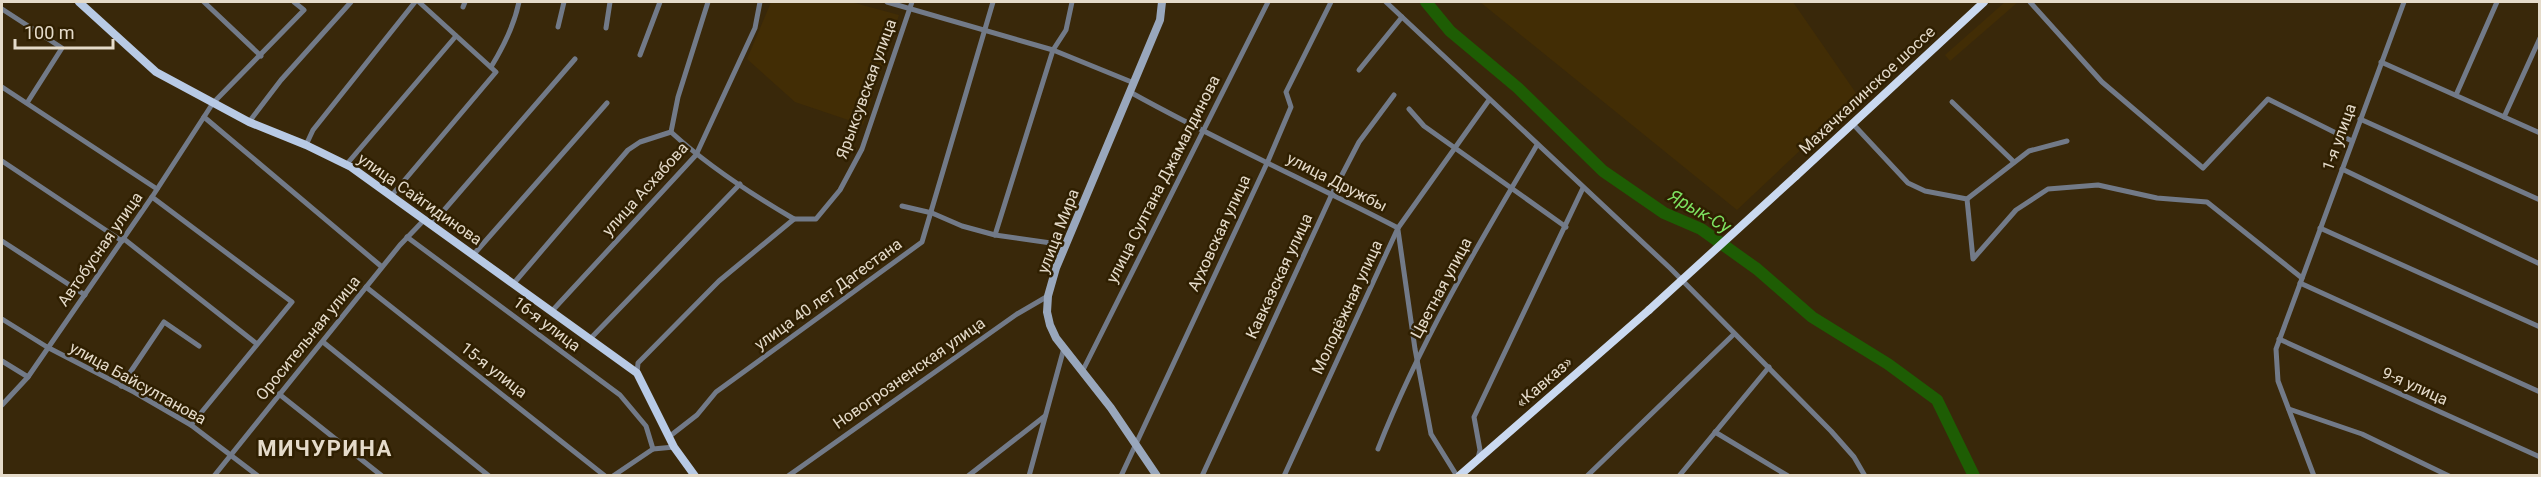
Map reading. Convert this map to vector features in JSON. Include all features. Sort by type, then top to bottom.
[{"type":"highway","name":"Махачкалинское шоссе","points":[[1649,310],[1984,2]]},
{"type":"highway","name":"«Кавказ»","points":[[1458,476],[1471,472],[1478,460],[1649,310]]},
{"type":"main road","name":"улица Сайгидинова","points":[[79,2],[156,72],[249,122],[306,145],[345,165],[392,195],[637,374],[674,447],[695,476]]},
{"type":"main road","name":"улица Мира","points":[[1157,476],[1083,370],[1056,338],[1050,325],[1048,296],[1065,245],[1160,20],[1162,2]]},
{"type":"street","points":[[204,2],[261,56]]},
{"type":"street","name":"Автобусная улица","points":[[2,405],[28,377],[46,347],[123,240],[213,103],[304,10],[294,2]]},
{"type":"street","points":[[249,122],[281,80],[351,2]]},
{"type":"street","points":[[306,145],[313,130],[417,2],[496,72],[392,195]]},
{"type":"street","points":[[491,67],[503,48],[515,19],[519,2]]},
{"type":"street","points":[[558,27],[564,2]]},
{"type":"street","points":[[606,28],[610,2]]},
{"type":"street","points":[[640,55],[660,2]]},
{"type":"street","points":[[671,132],[678,97],[708,2]]},
{"type":"street","name":"улица Асхабова","points":[[552,311],[696,155],[755,28],[760,2]]},
{"type":"street","points":[[887,2],[1053,50],[1134,83]]},
{"type":"street","name":"Ярыксувская улица","points":[[637,374],[638,363],[719,281],[794,219],[816,219],[840,190],[862,149],[912,2]]},
{"type":"street","name":"улица 40 лет Дагестана","points":[[670,436],[697,415],[716,392],[922,242],[993,2]]},
{"type":"street","points":[[995,235],[1053,50],[1066,30],[1072,2]]},
{"type":"street","name":"улица Султана Джамалдинова","points":[[1083,370],[1268,2]]},
{"type":"street","name":"Ауховская улица","points":[[1121,476],[1268,162],[1291,107],[1286,92],[1331,2]]},
{"type":"street","points":[[1386,2],[1671,269],[1831,431],[1854,457],[1865,476]]},
{"type":"street","points":[[2030,2],[2102,82],[2203,168],[2268,99],[2352,141]]},
{"type":"street","name":"1-я улица","points":[[2314,476],[2278,381],[2276,349],[2403,2]]},
{"type":"street","points":[[2456,95],[2497,2]]},
{"type":"street","points":[[2,9],[62,48],[27,104]]},
{"type":"street","points":[[1359,70],[1402,17]]},
{"type":"street","points":[[345,165],[456,36]]},
{"type":"street","points":[[2505,117],[2540,38]]},
{"type":"street","name":"Оросительная улица","points":[[214,476],[407,237],[428,222],[575,59]]},
{"type":"street","points":[[2381,62],[2540,133]]},
{"type":"street","points":[[2,87],[157,189]]},
{"type":"street","name":"улица Дружбы","points":[[1130,92],[1202,132],[1268,162],[1398,228],[1431,434],[1458,476]]},
{"type":"street","name":"Кавказская улица","points":[[1202,476],[1332,194],[1359,142],[1394,95]]},
{"type":"street","name":"Молодёжная улица","points":[[1284,475],[1398,228],[1489,100]]},
{"type":"street","points":[[1952,102],[2014,162]]},
{"type":"street","points":[[474,254],[607,103]]},
{"type":"street","points":[[1409,109],[1424,126],[1566,227]]},
{"type":"street","points":[[204,117],[382,267]]},
{"type":"street","points":[[2360,119],[2540,200]]},
{"type":"street","points":[[1853,124],[1908,183],[1925,191],[1967,198],[2029,151],[2067,141]]},
{"type":"street","points":[[671,132],[696,155],[760,199],[794,219]]},
{"type":"street","points":[[514,283],[628,150],[640,142],[671,132]]},
{"type":"street","name":"Цветная улица","points":[[1378,448],[1396,402],[1468,262],[1537,145]]},
{"type":"street","points":[[2,161],[123,240],[256,344]]},
{"type":"street","points":[[2342,169],[2540,264]]},
{"type":"street","points":[[590,339],[740,184]]},
{"type":"street","points":[[1967,198],[1973,259],[2016,210],[2048,189],[2098,185],[2157,198],[2207,202],[2301,280],[2540,392]]},
{"type":"street","points":[[1478,460],[1480,450],[1474,417],[1584,188]]},
{"type":"street","points":[[152,197],[292,302],[191,425]]},
{"type":"street","points":[[902,206],[932,213],[962,226],[995,235],[1065,245]]},
{"type":"street","points":[[2320,228],[2540,327]]},
{"type":"street","name":"16-я улица","points":[[407,237],[620,395],[646,426],[653,449]]},
{"type":"street","points":[[2,241],[85,295]]},
{"type":"street","name":"15-я улица","points":[[366,287],[605,476]]},
{"type":"street","name":"Новогрозненская улица","points":[[788,476],[1017,314],[1048,296]]},
{"type":"street","name":"улица Байсултанова","points":[[2,319],[46,347],[191,425],[258,476]]},
{"type":"street","points":[[121,386],[164,322],[199,346]]},
{"type":"street","points":[[1587,476],[1734,334]]},
{"type":"street","name":"9-я улица","points":[[2279,339],[2540,457]]},
{"type":"street","points":[[323,342],[489,476]]},
{"type":"street","points":[[1029,476],[1064,348]]},
{"type":"street","points":[[2,361],[28,377]]},
{"type":"street","points":[[1679,476],[1768,367]]},
{"type":"street","points":[[279,394],[382,476]]},
{"type":"street","points":[[2289,409],[2362,434],[2449,476]]},
{"type":"street","points":[[968,476],[1046,415]]},
{"type":"street","points":[[1714,432],[1788,476]]},
{"type":"street","points":[[613,476],[653,449],[674,447]]},
{"type":"shaded area","points":[[771,2],[851,2],[899,15],[863,125],[795,102],[747,59]]},
{"type":"shaded area","points":[[1480,2],[1793,2],[1858,96],[1737,210]]},
{"type":"shaded area","points":[[2005,2],[2018,2],[1950,61],[1945,55]]},
{"type":"waterway","name":"Ярык-Су","points":[[1426,2],[1450,31],[1518,88],[1603,171],[1664,213],[1701,229],[1757,269],[1812,317],[1888,364],[1937,400],[1974,476]]},
{"type":"district","name":"МИЧУРИНА","points":[[325,448]]}]
